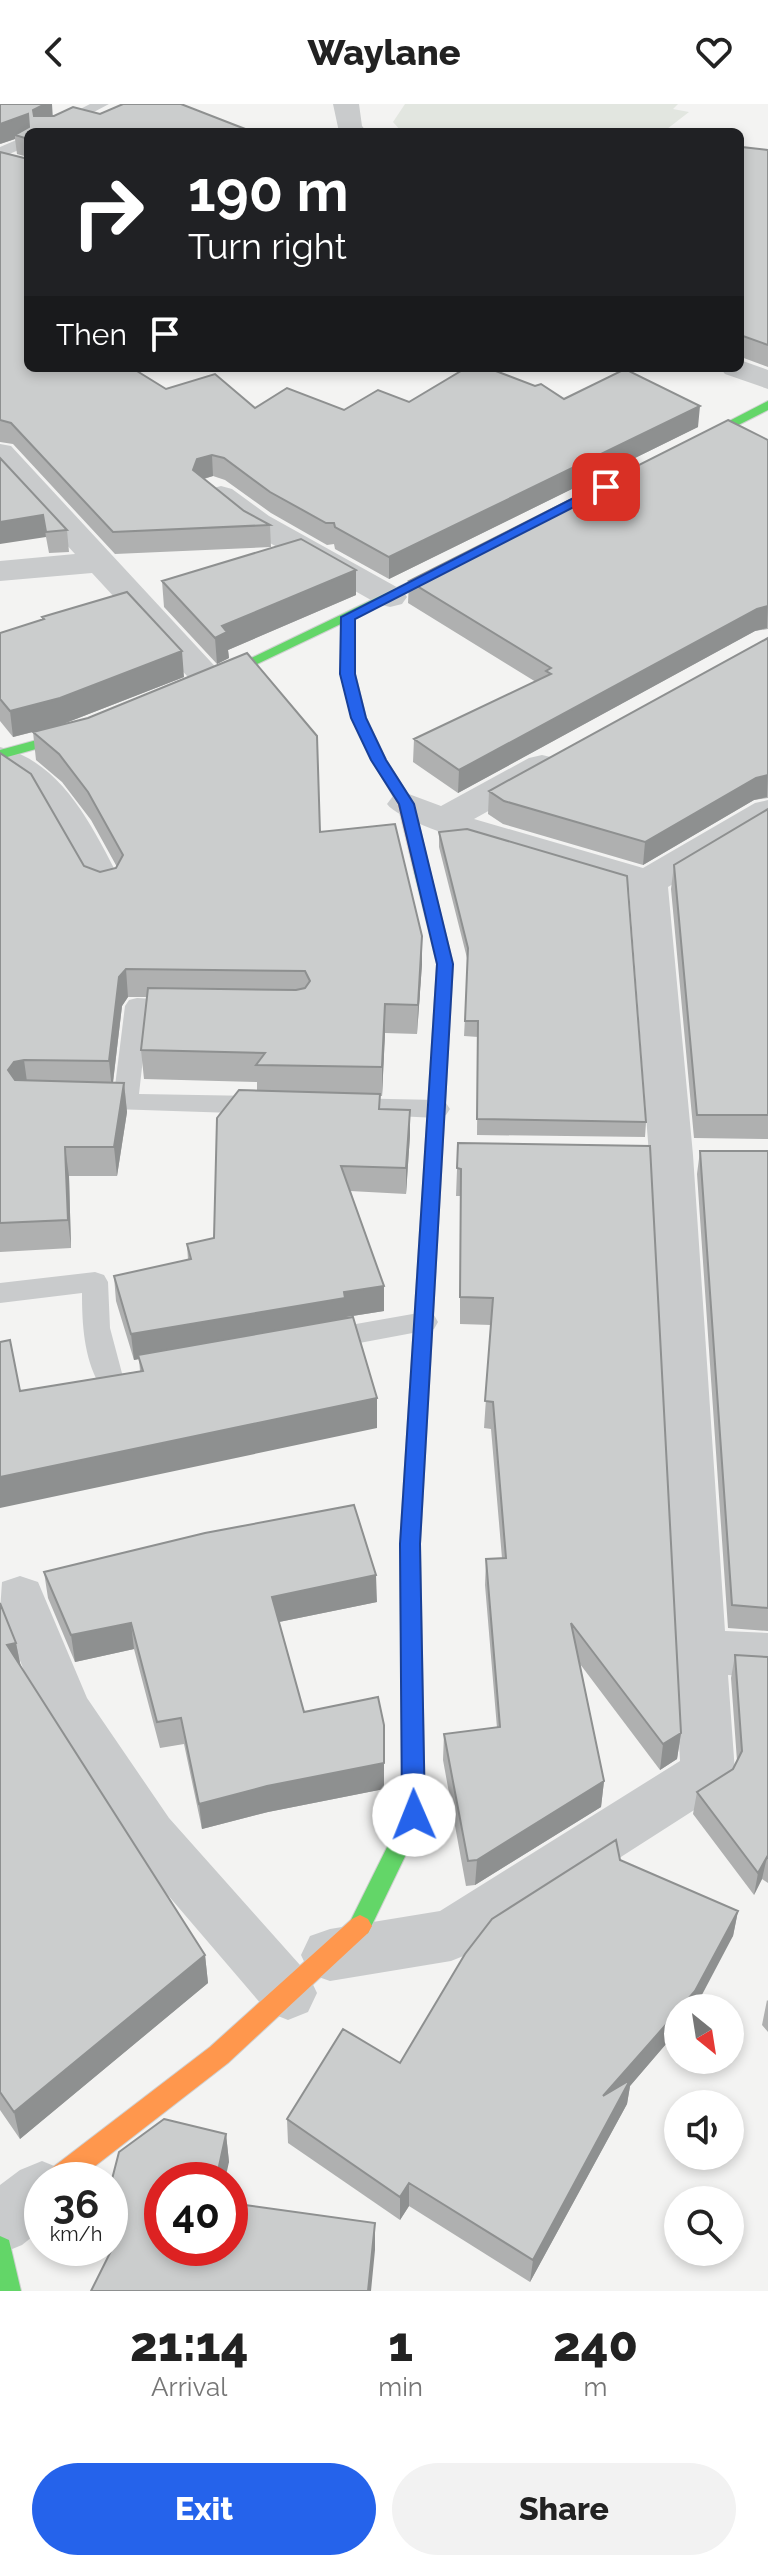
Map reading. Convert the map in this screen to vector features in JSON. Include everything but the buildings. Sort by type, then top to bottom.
[{"type":"street","points":[[346,104],[350,128]]},
{"type":"street","points":[[0,161],[24,167]]},
{"type":"street","points":[[744,371],[768,380]]},
{"type":"street","points":[[670,455],[768,405]]},
{"type":"street","points":[[0,453],[100,562],[198,687],[474,554]]},
{"type":"street","points":[[212,489],[258,523],[390,597]]},
{"type":"street","points":[[0,571],[100,562]]},
{"type":"street","points":[[80,2162],[219,2055],[359,1929],[414,1815],[410,1544],[424,1322],[450,1152],[437,1109],[445,964],[406,804],[379,760],[359,718],[348,674],[348,617]]},
{"type":"street","points":[[0,756],[104,725]]},
{"type":"street","points":[[442,821],[564,754]]},
{"type":"street","points":[[0,756],[51,793],[104,885]]},
{"type":"street","points":[[406,804],[442,821],[648,882],[768,811]]},
{"type":"street","points":[[727,835],[768,843]]},
{"type":"street","points":[[330,1955],[451,1935],[708,1772],[675,1155],[648,882]]},
{"type":"street","points":[[20,1597],[65,1709],[141,1823],[288,1993]]},
{"type":"street","points":[[701,1652],[768,1655]]},
{"type":"street","points":[[0,2223],[24,2205]]},
{"type":"street","points":[[0,2249],[8,2291]]},
{"type":"lane","points":[[52,128],[102,104]]},
{"type":"lane","points":[[0,153],[24,142]]},
{"type":"lane","points":[[126,1102],[137,1006],[200,1007]]},
{"type":"lane","points":[[70,1101],[281,1106]]},
{"type":"lane","points":[[312,1106],[437,1109]]},
{"type":"lane","points":[[0,1293],[95,1282],[96,1328],[109,1377]]},
{"type":"lane","points":[[289,1345],[424,1322]]},
{"type":"lane","points":[[80,1382],[139,1371]]},
{"type":"shaded area","points":[[405,104],[678,104],[673,109],[689,112],[668,128],[398,128],[393,122]]},
{"type":"traffic: fast","points":[[681,449],[768,405]]},
{"type":"traffic: fast","points":[[200,686],[463,560]]},
{"type":"traffic: fast","points":[[0,755],[92,729]]},
{"type":"traffic: fast","points":[[360,1926],[414,1815],[410,1544],[445,964],[422,871]]},
{"type":"traffic: fast","points":[[0,2249],[8,2291]]},
{"type":"traffic: slow","points":[[348,617],[348,674],[359,718],[379,760],[406,804],[422,871]]},
{"type":"traffic: slow","points":[[80,2162],[219,2055],[360,1926]]},
{"type":"route","points":[[414,1815],[410,1544],[445,964],[406,804],[379,760],[359,718],[348,674],[348,617],[606,487]]}]
